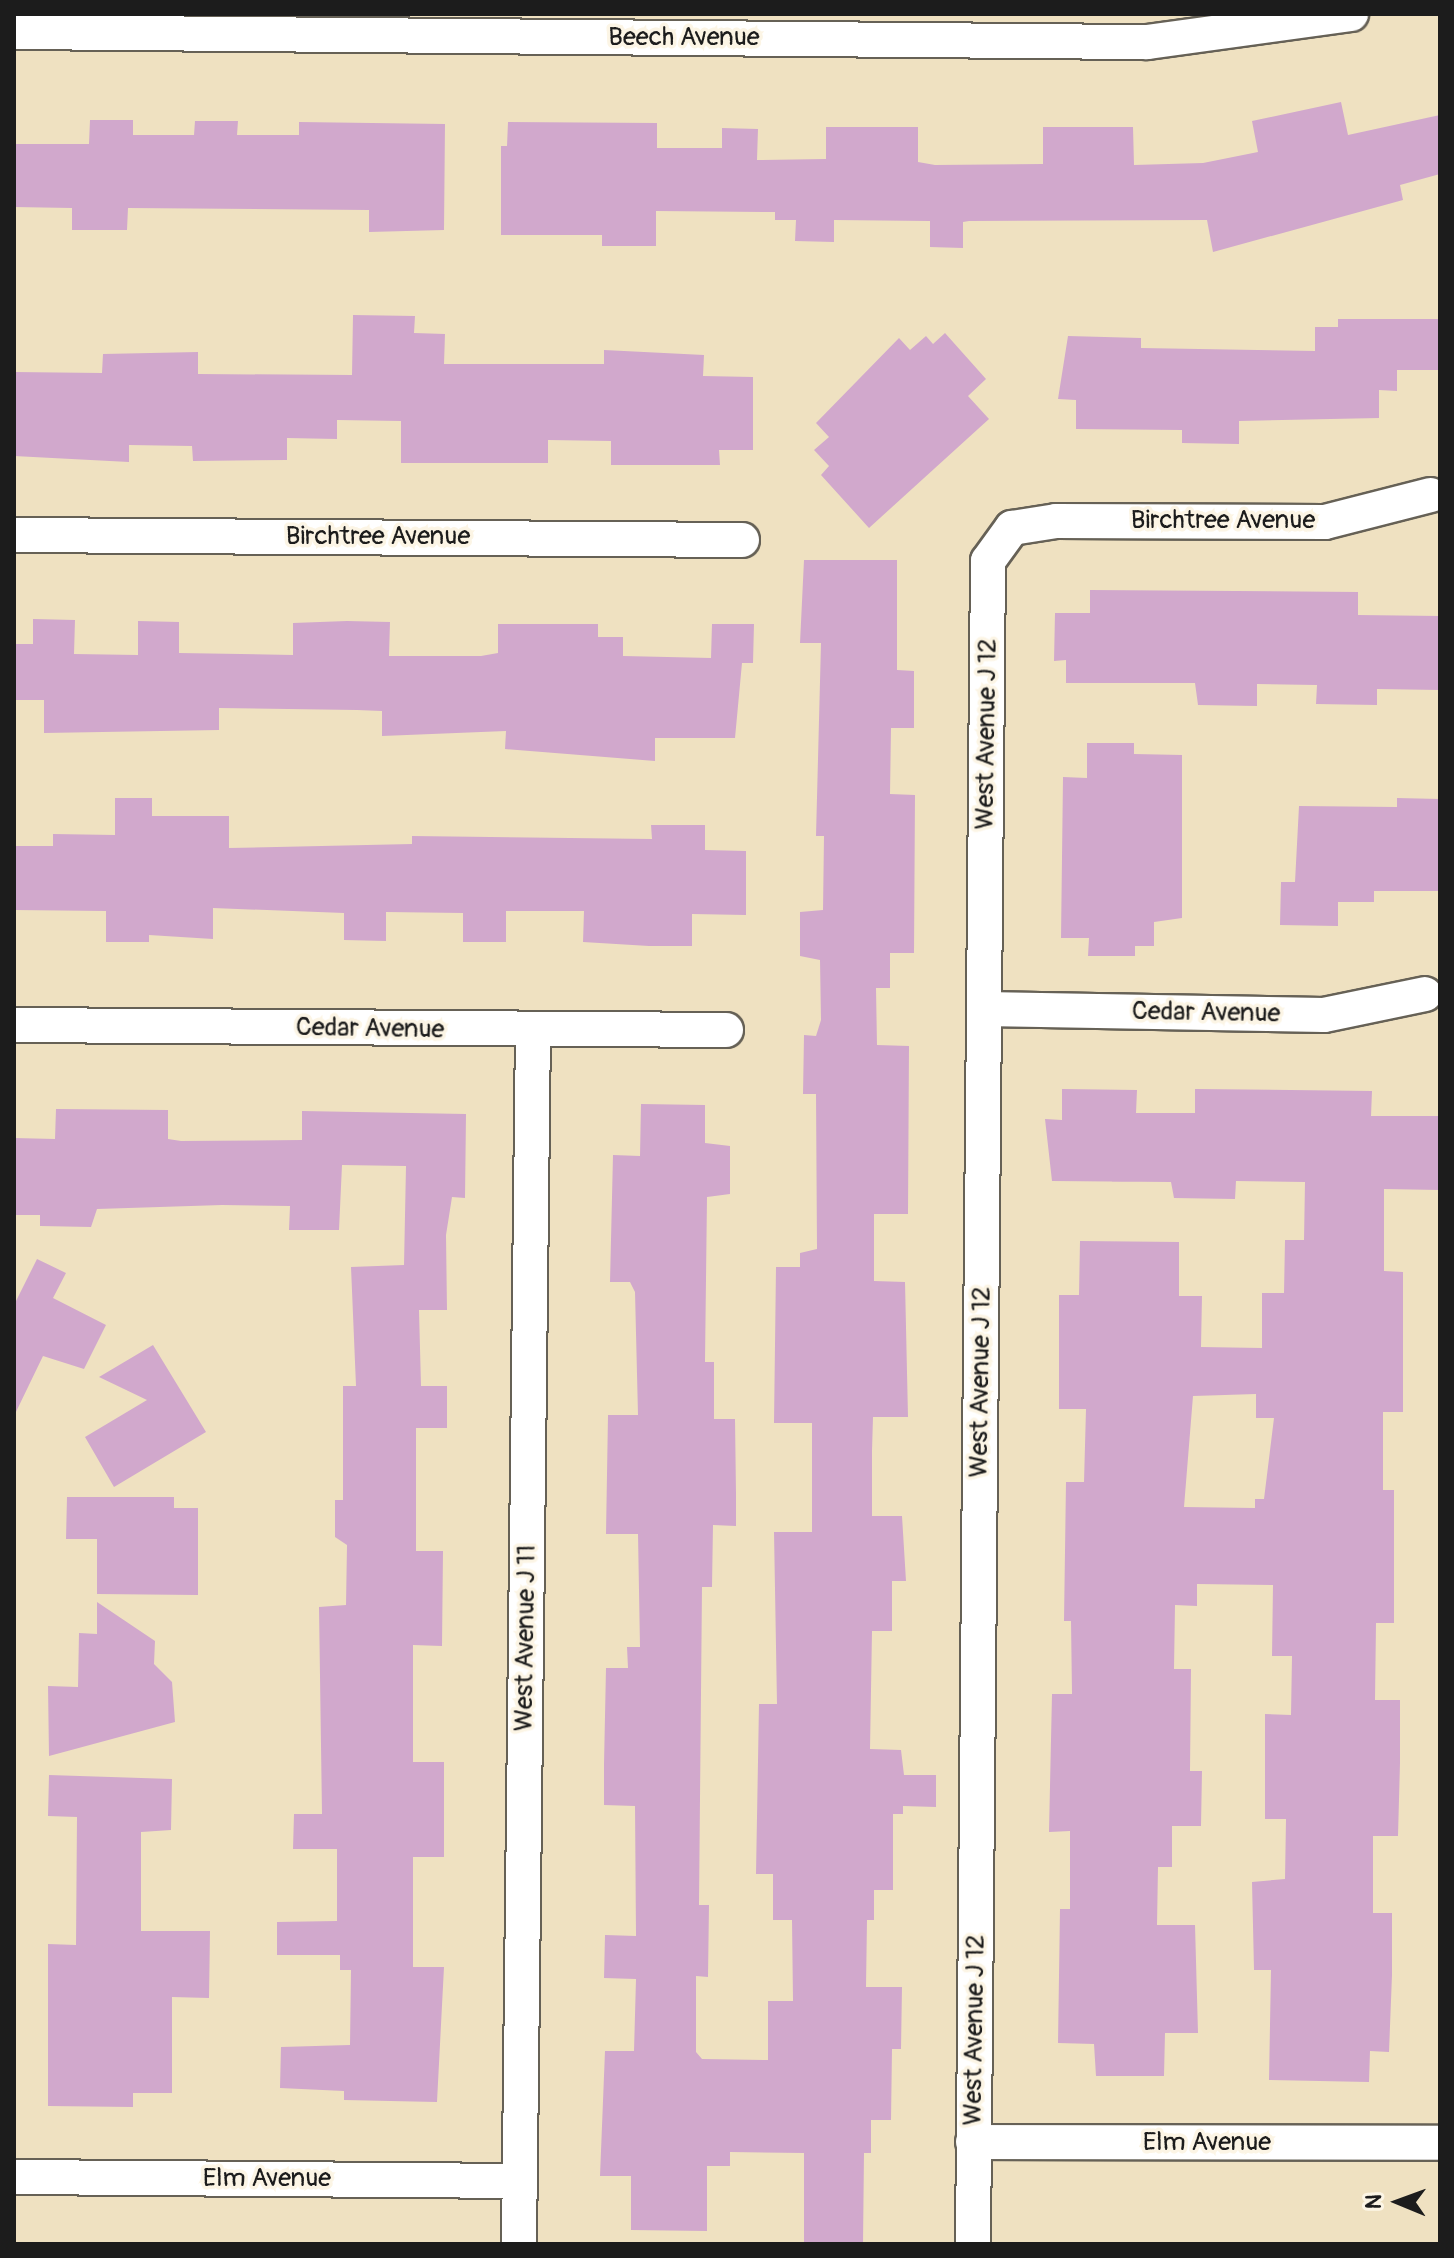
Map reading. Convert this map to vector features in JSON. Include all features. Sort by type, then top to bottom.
[{"type":"street","name":"Beech Avenue","points":[[14,32],[1147,42],[1351,14]]},
{"type":"street","name":"Birchtree Avenue","points":[[1012,528],[1056,521],[1325,522],[1431,495]]},
{"type":"street","name":"West Avenue J 12","points":[[973,2244],[988,561],[1012,528]]},
{"type":"street","name":"Birchtree Avenue","points":[[14,535],[742,540]]},
{"type":"street","name":"Cedar Avenue","points":[[984,1009],[1324,1015],[1425,994]]},
{"type":"street","name":"Cedar Avenue","points":[[14,1025],[726,1030]]},
{"type":"street","name":"West Avenue J 11","points":[[519,2244],[533,1031]]},
{"type":"street","name":"Elm Avenue","points":[[973,2142],[1440,2143]]},
{"type":"street","name":"Elm Avenue","points":[[14,2177],[519,2181]]},
{"type":"building","points":[[1341,102],[1348,135],[1440,115],[1440,174],[1400,185],[1403,200],[1213,252],[1207,220],[969,221],[963,222],[963,248],[930,247],[930,221],[834,220],[834,242],[795,241],[796,220],[775,220],[775,212],[656,211],[656,246],[602,246],[602,235],[501,235],[501,146],[507,146],[508,122],[657,123],[657,148],[722,148],[722,128],[758,129],[757,160],[826,159],[826,127],[918,127],[918,162],[935,165],[1043,164],[1043,127],[1133,127],[1134,165],[1203,163],[1258,152],[1252,121]]},
{"type":"building","points":[[90,120],[133,120],[133,135],[194,135],[195,121],[238,121],[237,135],[299,135],[299,122],[445,124],[444,230],[369,232],[369,210],[128,208],[127,230],[72,230],[72,208],[14,207],[14,144],[89,144]]},
{"type":"building","points":[[353,315],[415,316],[414,333],[445,334],[444,364],[604,364],[604,350],[704,355],[703,376],[753,377],[753,450],[719,450],[720,465],[611,465],[611,441],[548,440],[548,463],[401,463],[401,421],[337,420],[337,439],[287,438],[287,460],[193,461],[192,446],[129,445],[129,462],[14,456],[14,372],[102,373],[103,354],[198,352],[198,374],[352,375]]},
{"type":"building","points":[[1338,319],[1440,319],[1440,370],[1397,370],[1397,391],[1379,390],[1379,418],[1239,421],[1239,444],[1182,443],[1182,430],[1076,429],[1076,400],[1058,399],[1068,336],[1141,338],[1141,348],[1315,351],[1315,327],[1338,327]]},
{"type":"building","points":[[945,333],[986,379],[968,396],[989,419],[869,528],[821,475],[829,466],[814,450],[829,437],[816,423],[899,338],[910,350],[926,336],[933,344]]},
{"type":"building","points":[[804,560],[897,560],[897,670],[914,671],[914,728],[891,728],[890,794],[915,795],[914,953],[890,953],[890,988],[876,988],[877,1045],[909,1046],[908,1214],[874,1214],[874,1281],[905,1282],[908,1417],[873,1417],[872,1516],[902,1516],[906,1581],[892,1581],[892,1631],[872,1631],[870,1749],[901,1750],[904,1775],[936,1775],[936,1807],[903,1806],[903,1814],[893,1814],[893,1890],[874,1890],[874,1920],[867,1920],[866,1987],[902,1987],[901,2049],[892,2049],[891,2120],[871,2120],[871,2153],[864,2153],[863,2244],[804,2244],[804,2153],[730,2152],[730,2166],[707,2166],[707,2231],[631,2230],[631,2176],[600,2176],[605,2051],[634,2051],[636,1979],[604,1978],[605,1935],[636,1936],[635,1806],[604,1805],[604,1764],[606,1668],[628,1668],[627,1647],[640,1647],[638,1534],[606,1534],[608,1415],[638,1415],[635,1292],[630,1282],[610,1282],[613,1155],[640,1156],[641,1104],[705,1105],[705,1143],[730,1146],[730,1194],[707,1197],[705,1362],[714,1362],[714,1419],[735,1419],[736,1526],[713,1525],[712,1587],[702,1587],[699,1905],[709,1905],[708,1977],[696,1976],[696,2052],[702,2059],[768,2060],[768,2001],[793,2001],[792,1920],[773,1920],[773,1874],[756,1874],[759,1704],[777,1704],[774,1532],[812,1532],[812,1423],[774,1423],[776,1267],[800,1267],[800,1253],[817,1249],[816,1094],[803,1094],[804,1035],[816,1036],[821,1020],[820,960],[800,956],[800,912],[823,910],[824,836],[816,836],[821,643],[800,643]]},
{"type":"building","points":[[1090,590],[1358,592],[1358,615],[1440,616],[1440,690],[1377,689],[1377,705],[1316,704],[1317,685],[1257,684],[1257,706],[1198,705],[1195,683],[1066,683],[1066,660],[1054,661],[1055,613],[1090,613]]},
{"type":"building","points":[[33,619],[75,620],[74,654],[138,655],[138,621],[179,622],[179,653],[293,655],[293,623],[347,621],[390,622],[389,656],[481,656],[498,653],[498,624],[598,624],[598,637],[623,637],[623,656],[711,658],[712,624],[754,624],[753,663],[742,663],[735,738],[655,738],[655,761],[505,749],[506,731],[382,736],[382,711],[219,708],[219,730],[44,733],[44,700],[14,700],[14,644],[33,644]]},
{"type":"building","points":[[1087,743],[1134,743],[1134,754],[1182,755],[1182,918],[1154,922],[1154,946],[1135,946],[1135,956],[1088,956],[1089,938],[1061,938],[1063,777],[1087,778]]},
{"type":"building","points":[[115,798],[152,798],[152,816],[229,816],[229,848],[412,844],[412,836],[652,839],[651,825],[705,825],[705,850],[746,851],[746,915],[692,914],[692,946],[649,946],[583,942],[584,911],[506,911],[506,942],[463,942],[463,913],[386,912],[386,941],[344,940],[344,913],[213,908],[213,939],[149,935],[149,942],[106,942],[106,911],[14,910],[14,846],[53,846],[53,834],[115,835]]},
{"type":"building","points":[[1397,798],[1440,799],[1440,891],[1374,891],[1374,902],[1338,902],[1338,926],[1280,925],[1281,882],[1295,882],[1299,806],[1397,807]]},
{"type":"building","points":[[1062,1089],[1137,1090],[1136,1113],[1195,1113],[1195,1089],[1372,1091],[1371,1116],[1440,1116],[1440,1190],[1384,1189],[1384,1271],[1403,1272],[1403,1412],[1383,1412],[1383,1490],[1394,1490],[1394,1623],[1376,1623],[1375,1700],[1400,1700],[1400,1763],[1398,1836],[1373,1836],[1373,1913],[1392,1913],[1392,1975],[1389,2052],[1370,2051],[1369,2082],[1269,2080],[1271,1970],[1254,1970],[1252,1882],[1285,1879],[1286,1819],[1265,1819],[1265,1714],[1291,1715],[1292,1656],[1272,1656],[1273,1585],[1197,1584],[1197,1606],[1175,1605],[1174,1669],[1191,1669],[1190,1771],[1202,1771],[1201,1826],[1172,1826],[1172,1867],[1158,1867],[1157,1925],[1195,1925],[1198,2033],[1165,2033],[1164,2076],[1096,2076],[1094,2044],[1058,2043],[1060,1909],[1070,1909],[1070,1831],[1049,1832],[1052,1694],[1072,1694],[1071,1621],[1064,1621],[1066,1482],[1084,1482],[1086,1409],[1059,1409],[1059,1295],[1079,1295],[1080,1241],[1179,1242],[1179,1296],[1202,1296],[1201,1347],[1262,1348],[1262,1293],[1284,1293],[1285,1240],[1304,1240],[1305,1182],[1236,1181],[1235,1199],[1174,1198],[1171,1182],[1052,1181],[1045,1119],[1062,1120]],"holes":[[[1256,1394],[1256,1418],[1274,1418],[1264,1499],[1255,1499],[1255,1508],[1184,1507],[1193,1396]]]},
{"type":"building","points":[[56,1109],[168,1110],[168,1139],[181,1141],[302,1140],[302,1111],[466,1114],[465,1198],[452,1197],[446,1235],[447,1310],[419,1310],[421,1386],[447,1386],[447,1428],[416,1428],[416,1551],[443,1551],[442,1646],[413,1645],[413,1762],[444,1762],[444,1857],[413,1857],[413,1967],[444,1967],[437,2102],[344,2100],[344,2091],[280,2088],[281,2047],[350,2045],[351,1970],[340,1970],[340,1955],[277,1955],[277,1922],[337,1921],[337,1849],[293,1849],[294,1814],[322,1814],[319,1607],[346,1605],[347,1545],[335,1537],[335,1500],[343,1500],[343,1386],[356,1386],[351,1267],[404,1265],[406,1166],[342,1165],[339,1230],[289,1230],[290,1206],[222,1205],[97,1209],[91,1227],[40,1226],[40,1215],[14,1215],[14,1138],[55,1139]]},
{"type":"building","points":[[37,1259],[66,1273],[53,1298],[106,1325],[84,1369],[43,1356],[14,1416],[14,1305]]},
{"type":"building","points":[[153,1345],[206,1432],[114,1487],[85,1437],[147,1400],[99,1377]]},
{"type":"building","points":[[67,1497],[174,1497],[174,1508],[198,1508],[198,1595],[97,1594],[97,1539],[66,1539]]},
{"type":"building","points":[[97,1602],[155,1641],[154,1664],[172,1682],[175,1722],[49,1756],[48,1686],[78,1687],[79,1633],[97,1634]]},
{"type":"building","points":[[49,1775],[172,1779],[171,1830],[141,1832],[141,1931],[210,1931],[209,1998],[172,1997],[172,2093],[133,2093],[133,2107],[48,2106],[48,1944],[76,1945],[77,1817],[48,1816]]}]
